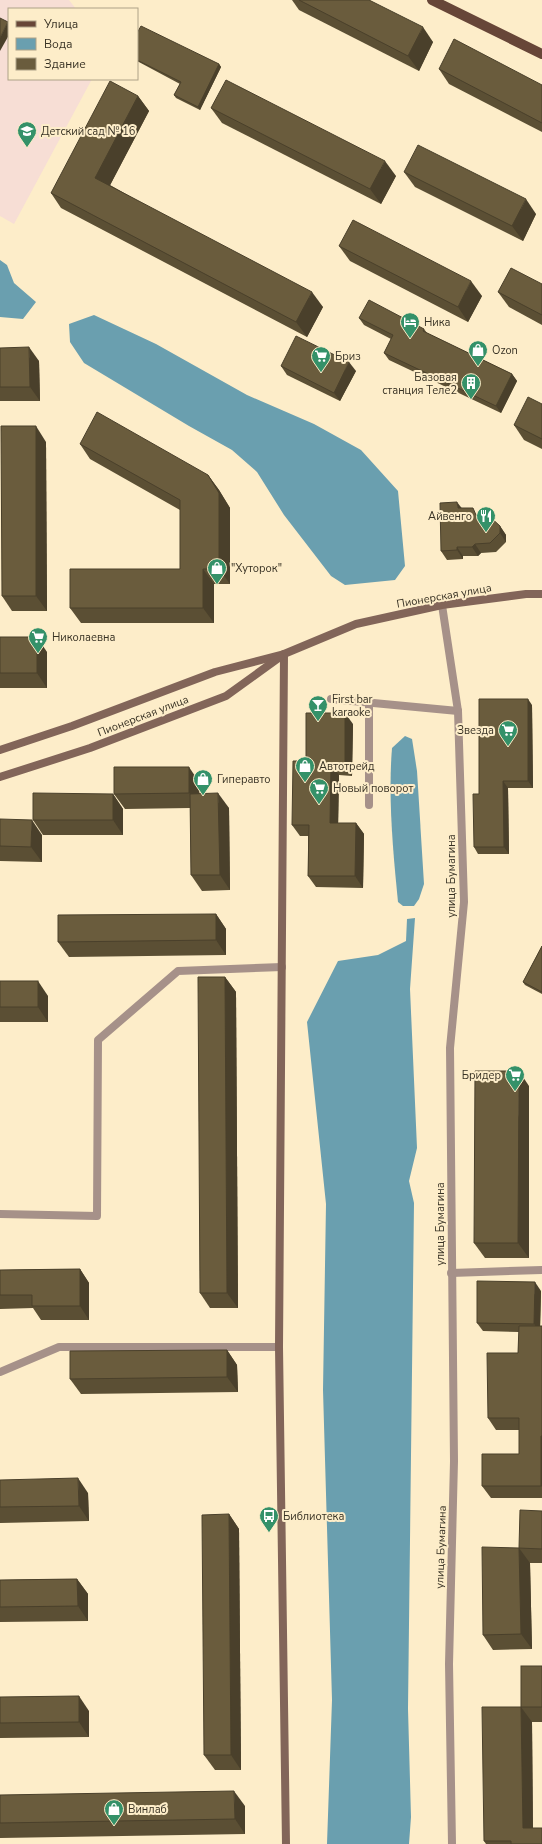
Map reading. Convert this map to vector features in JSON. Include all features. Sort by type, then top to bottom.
[{"type":"main road","points":[[432,0],[542,54]]},
{"type":"main road","name":"Пионерская улица","points":[[0,750],[72,726],[215,672],[284,654],[356,624],[442,605],[526,594],[542,594]]},
{"type":"main road","points":[[284,654],[279,1347],[286,1844]]},
{"type":"main road","name":"Пионерская улица","points":[[0,778],[90,748],[226,696],[284,654]]},
{"type":"street","name":"улица Бумагина","points":[[442,605],[458,711],[464,902],[450,1048],[454,1461],[449,1664],[452,1844]]},
{"type":"street","points":[[331,699],[458,711]]},
{"type":"street","points":[[368,805],[369,702]]},
{"type":"street","points":[[0,1214],[97,1216],[98,1040],[178,971],[282,967]]},
{"type":"street","points":[[451,1273],[542,1270]]},
{"type":"street","points":[[0,1372],[59,1347],[279,1347]]},
{"type":"shaded area","name":"Детский сад № 16","points":[[0,0],[69,0],[75,8],[8,8],[8,80],[91,80],[14,224],[0,216]]},
{"type":"water","points":[[0,260],[7,265],[14,283],[36,302],[23,319],[0,317]]},
{"type":"water","points":[[94,315],[156,344],[247,395],[314,424],[361,450],[398,491],[405,566],[395,580],[345,585],[331,576],[284,515],[257,472],[232,450],[84,363],[70,342],[69,324]]},
{"type":"water","points":[[405,736],[412,739],[417,771],[424,884],[419,899],[414,906],[403,906],[398,902],[394,864],[391,786],[392,748]]},
{"type":"water","points":[[415,918],[410,989],[417,1148],[409,1181],[414,1203],[408,1709],[411,1817],[409,1844],[327,1844],[332,1700],[323,1390],[326,1204],[307,1022],[338,961],[378,955],[406,941],[407,919]]},
{"type":"building","points":[[299,0],[369,0],[423,27],[408,56]]},
{"type":"building","points":[[0,18],[8,22],[0,38]]},
{"type":"building","points":[[141,26],[219,64],[198,107],[174,95],[181,82],[138,60],[138,31]]},
{"type":"building","points":[[454,39],[542,85],[542,123],[439,69]]},
{"type":"building","points":[[226,80],[385,161],[370,189],[211,108]]},
{"type":"building","points":[[110,81],[138,96],[95,178],[312,292],[296,322],[51,193]]},
{"type":"building","points":[[418,145],[526,199],[512,226],[404,172]]},
{"type":"building","points":[[353,220],[471,281],[458,307],[339,246]]},
{"type":"building","points":[[511,268],[542,284],[542,315],[498,292]]},
{"type":"building","points":[[369,300],[424,329],[423,331],[512,374],[496,406],[384,353],[393,335],[359,318]]},
{"type":"building","name":"Бриз","points":[[296,336],[349,362],[334,393],[281,366]]},
{"type":"building","points":[[29,347],[30,387],[0,387],[0,348]]},
{"type":"building","points":[[528,397],[542,404],[542,439],[514,425]]},
{"type":"building","points":[[97,412],[208,475],[219,493],[219,569],[203,569],[203,608],[70,608],[70,569],[180,569],[180,500],[80,444]]},
{"type":"building","points":[[1,426],[36,426],[36,596],[2,596]]},
{"type":"building","points":[[457,502],[458,508],[473,508],[476,515],[488,515],[500,526],[500,533],[490,543],[475,544],[472,547],[457,547],[457,550],[441,551],[440,503]]},
{"type":"building","points":[[0,637],[37,637],[37,673],[0,673]]},
{"type":"building","points":[[479,699],[528,699],[528,781],[503,781],[504,847],[474,847],[473,794],[479,794]]},
{"type":"building","name":"Новый поворот","points":[[306,713],[345,713],[345,764],[331,764],[330,823],[356,823],[355,876],[308,876],[309,825],[292,825],[293,761],[306,761]]},
{"type":"building","points":[[114,767],[189,767],[189,793],[114,794]]},
{"type":"building","points":[[33,793],[113,794],[113,820],[33,820]]},
{"type":"building","points":[[218,793],[220,875],[191,875],[190,794]]},
{"type":"building","points":[[0,819],[32,820],[31,847],[0,846]]},
{"type":"building","points":[[216,914],[216,940],[58,942],[58,915]]},
{"type":"building","points":[[542,946],[542,992],[523,982]]},
{"type":"building","points":[[198,977],[225,977],[227,1293],[200,1293]]},
{"type":"building","points":[[0,981],[38,981],[38,1007],[0,1007]]},
{"type":"building","points":[[475,1071],[519,1071],[518,1243],[474,1243]]},
{"type":"building","points":[[80,1269],[80,1306],[32,1306],[32,1295],[0,1295],[0,1270]]},
{"type":"building","points":[[477,1281],[535,1282],[534,1324],[477,1323]]},
{"type":"building","points":[[519,1326],[542,1326],[541,1486],[482,1486],[482,1454],[519,1454],[519,1418],[488,1418],[487,1353],[518,1353]]},
{"type":"building","points":[[227,1350],[227,1377],[70,1379],[70,1351]]},
{"type":"building","points":[[78,1478],[79,1506],[0,1507],[0,1480]]},
{"type":"building","points":[[520,1510],[542,1511],[542,1549],[519,1548]]},
{"type":"building","points":[[229,1514],[231,1755],[204,1755],[202,1515]]},
{"type":"building","points":[[482,1547],[519,1548],[521,1634],[483,1635]]},
{"type":"building","points":[[77,1579],[78,1606],[0,1607],[0,1580]]},
{"type":"building","points":[[521,1666],[542,1666],[542,1707],[521,1707]]},
{"type":"building","points":[[79,1696],[79,1722],[0,1723],[0,1697]]},
{"type":"building","points":[[482,1707],[521,1707],[523,1828],[542,1828],[542,1844],[511,1844],[511,1841],[484,1841]]},
{"type":"building","points":[[234,1791],[235,1819],[0,1823],[0,1795]]},
{"type":"place","name":"Детский сад № 16","points":[[27,148]]},
{"type":"place","name":"Ника","points":[[410,339]]},
{"type":"place","name":"Ozon","points":[[478,367]]},
{"type":"place","name":"Бриз","points":[[321,373]]},
{"type":"place","name":"Базовая станция Теле2","points":[[471,400]]},
{"type":"place","name":"Айвенго","points":[[486,533]]},
{"type":"place","name":"\"Хуторок\"","points":[[217,585]]},
{"type":"place","name":"Николаевна","points":[[38,654]]},
{"type":"place","name":"First bar karaoke","points":[[318,722]]},
{"type":"place","name":"Звезда","points":[[508,747]]},
{"type":"place","name":"Автотрейд","points":[[305,783]]},
{"type":"place","name":"Гиперавто","points":[[203,796]]},
{"type":"place","name":"Новый поворот","points":[[319,805]]},
{"type":"place","name":"Бридер","points":[[515,1092]]},
{"type":"place","name":"Библиотека","points":[[269,1533]]},
{"type":"place","name":"Винлаб","points":[[114,1826]]}]
